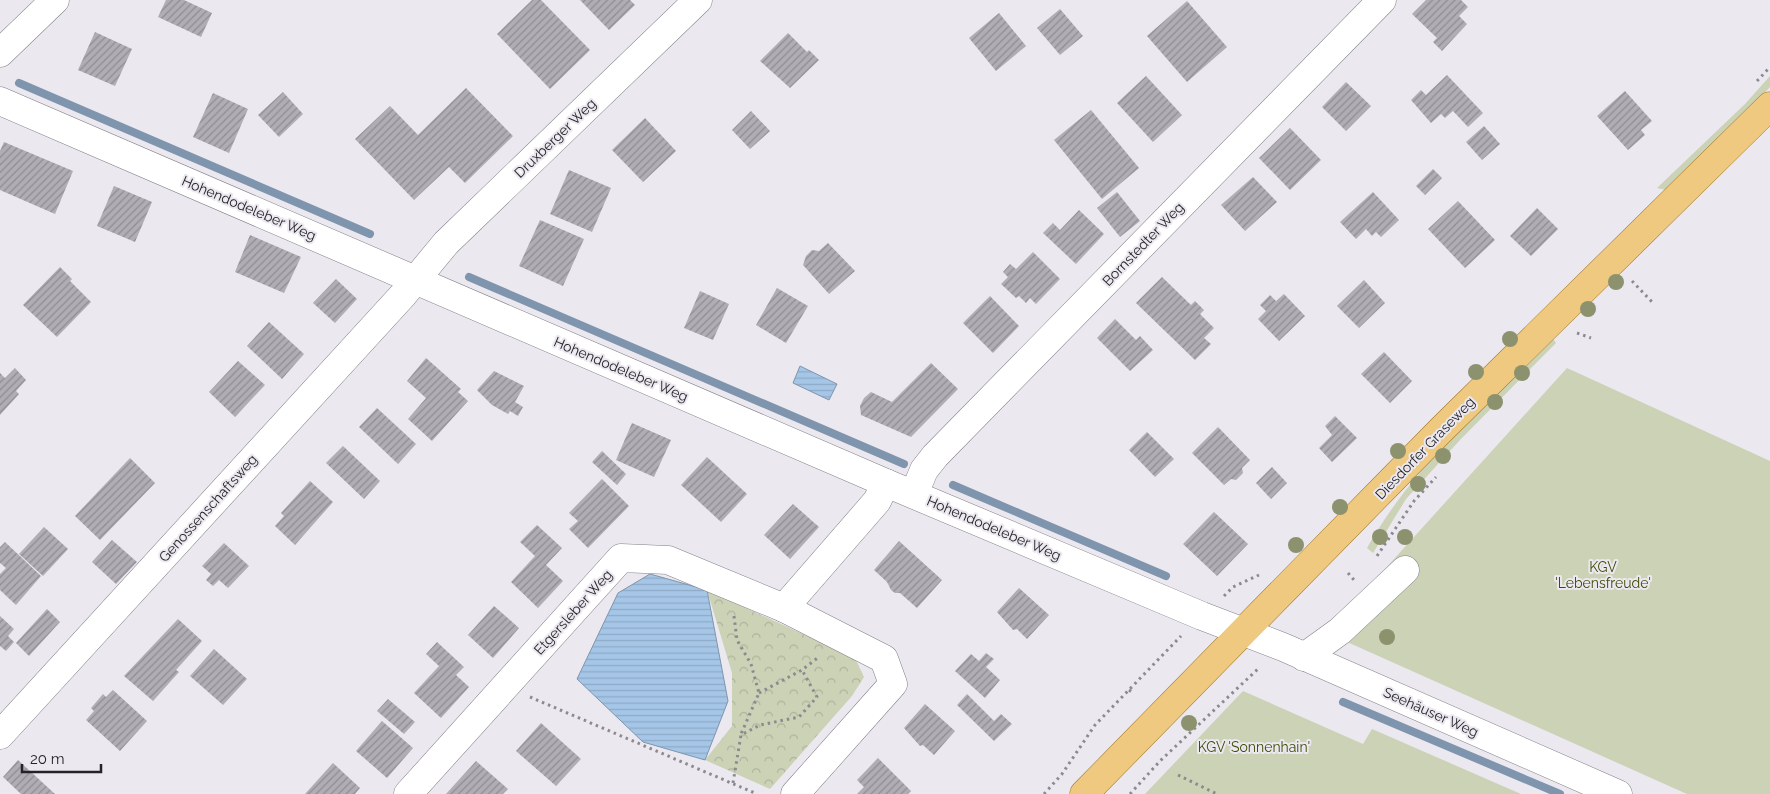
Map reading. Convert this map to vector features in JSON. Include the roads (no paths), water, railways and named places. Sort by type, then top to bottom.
[{"type":"main road","name":"Diesdorfer Graseweg","points":[[1084,794],[1441,430],[1770,106]]},
{"type":"street","points":[[0,53],[55,0]]},
{"type":"street","name":"Druxberger Weg","points":[[415,280],[446,244],[698,0]]},
{"type":"street","name":"Bornstedter Weg","points":[[914,494],[924,470],[935,456],[1382,0]]},
{"type":"street","name":"Hohendodeleber Weg","points":[[0,100],[886,483],[1244,632]]},
{"type":"street","name":"Genossenschaftsweg","points":[[0,735],[415,280]]},
{"type":"street","points":[[784,608],[877,501],[886,483]]},
{"type":"street","name":"Etgersleber Weg","points":[[408,794],[621,558],[668,560],[784,608],[884,659],[893,684],[795,794]]},
{"type":"street","points":[[1304,657],[1340,631],[1405,570]]},
{"type":"street","name":"Seehäuser Weg","points":[[1244,632],[1618,794]]},
{"type":"water","points":[[800,366],[837,384],[829,400],[793,383]]},
{"type":"water","points":[[650,574],[707,590],[728,701],[705,760],[643,742],[577,679],[618,593]]},
{"type":"waterway","points":[[19,83],[370,234]]},
{"type":"waterway","points":[[469,277],[904,464]]},
{"type":"waterway","points":[[953,485],[1166,576]]},
{"type":"waterway","points":[[1343,702],[1560,794]]},
{"type":"park label","name":"KGV 'Lebensfreude'","points":[[1603,576]]},
{"type":"park label","name":"KGV 'Sonnenhain'","points":[[1254,747]]}]
